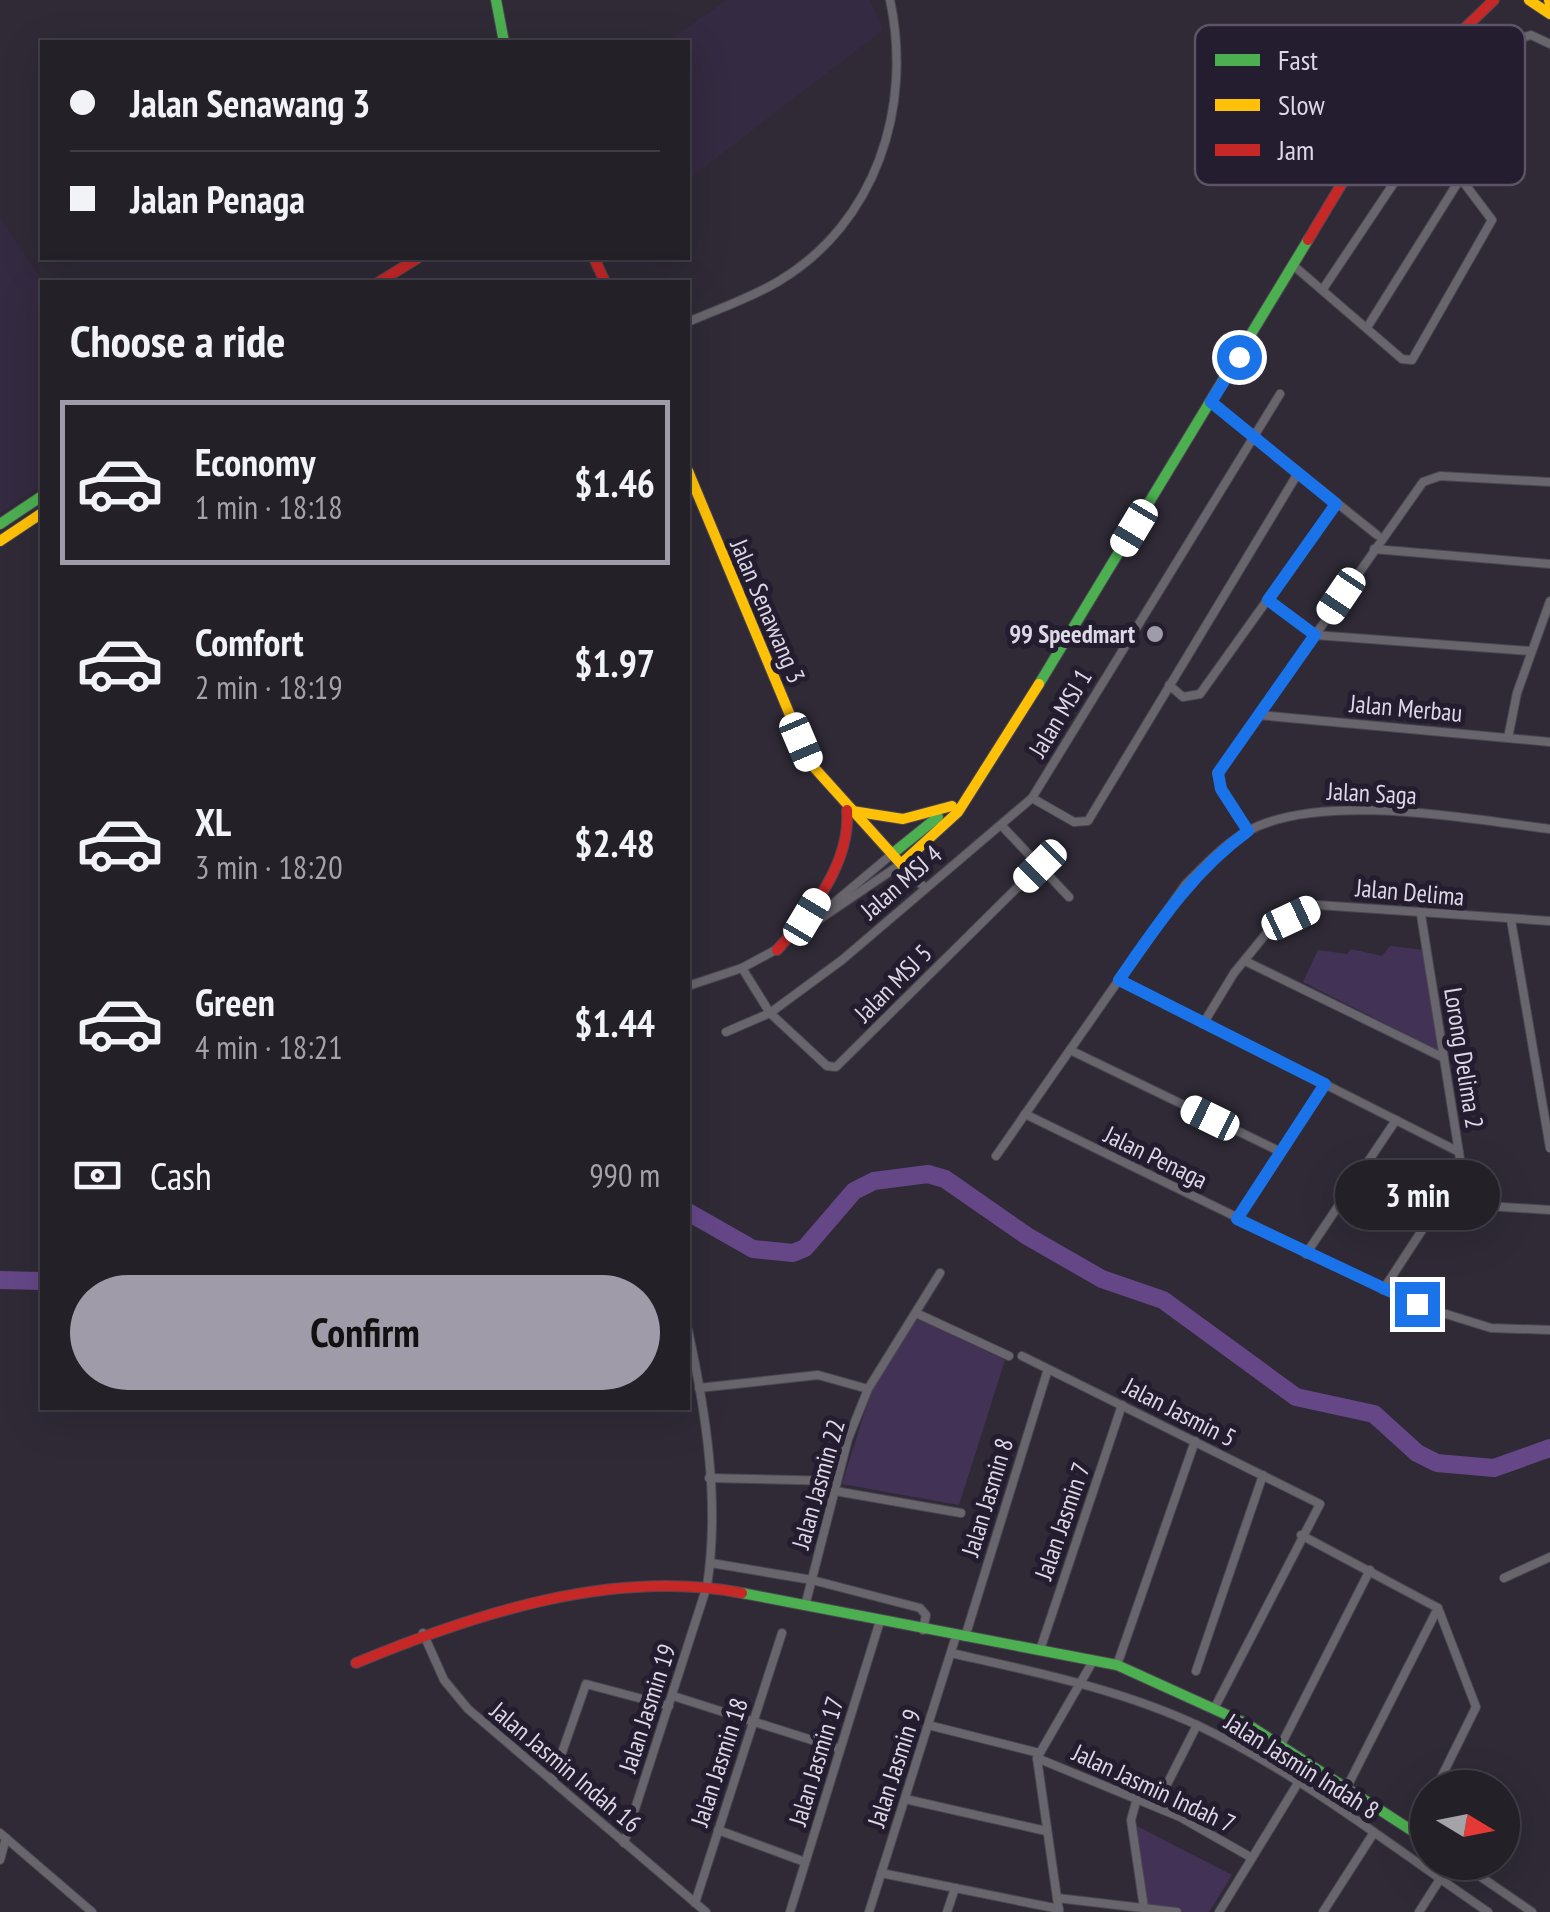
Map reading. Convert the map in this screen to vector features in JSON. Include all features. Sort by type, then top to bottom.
[{"type":"street","points":[[496,0],[504,40]]},
{"type":"street","points":[[690,321],[780,281],[812,255],[860,202],[877,169],[896,103],[890,0]]},
{"type":"street","points":[[1468,25],[1489,2],[1504,0]]},
{"type":"street","points":[[1529,0],[1550,13]]},
{"type":"street","points":[[1547,1],[1550,13]]},
{"type":"street","points":[[1525,37],[1531,35],[1550,44]]},
{"type":"street","points":[[690,985],[742,968],[778,950],[958,812],[1342,185]]},
{"type":"street","points":[[1323,289],[1393,185]]},
{"type":"street","points":[[1368,326],[1457,185]]},
{"type":"street","points":[[1294,266],[1402,359],[1412,360],[1492,220],[1464,185]]},
{"type":"street","points":[[381,280],[413,261]]},
{"type":"street","name":"Jalan MSJ 1","points":[[1002,826],[1032,798],[1280,394]]},
{"type":"street","points":[[1211,402],[1377,534]]},
{"type":"street","points":[[1032,798],[1074,822],[1088,821],[1298,473]]},
{"type":"street","name":"Jalan Senawang 3","points":[[690,476],[810,763],[847,809],[897,859]]},
{"type":"street","points":[[1248,831],[1216,780],[1258,714],[1430,476],[1550,482]]},
{"type":"street","points":[[0,524],[40,497]]},
{"type":"street","points":[[1169,685],[1183,697],[1200,694],[1336,504]]},
{"type":"street","points":[[0,540],[40,514]]},
{"type":"street","points":[[1374,550],[1550,564]]},
{"type":"street","points":[[1268,600],[1315,635],[1530,651]]},
{"type":"street","points":[[1508,738],[1530,651],[1550,601]]},
{"type":"street","name":"Jalan Merbau","points":[[1258,714],[1550,742]]},
{"type":"street","points":[[897,859],[974,788]]},
{"type":"street","points":[[778,950],[819,897],[850,832],[847,809],[873,817],[911,819],[929,818],[952,806]]},
{"type":"street","name":"Jalan Saga","points":[[996,1156],[1184,886],[1214,855],[1248,831],[1314,810],[1449,817],[1550,829]]},
{"type":"street","points":[[1002,826],[1070,896]]},
{"type":"street","name":"Jalan MSJ 4","points":[[726,1032],[770,1013],[842,960],[924,887],[1002,826]]},
{"type":"street","points":[[897,859],[924,887]]},
{"type":"street","name":"Jalan MSJ 5","points":[[770,1013],[827,1066],[836,1067],[1040,866]]},
{"type":"street","name":"Jalan Delima","points":[[1203,1024],[1270,929],[1318,905],[1422,915],[1550,920]]},
{"type":"street","name":"Lorong Delima 2","points":[[1422,915],[1465,1190],[1474,1204]]},
{"type":"street","points":[[1511,920],[1550,1148]]},
{"type":"street","points":[[1244,961],[1444,1058]]},
{"type":"street","points":[[742,968],[770,1013]]},
{"type":"street","points":[[1119,980],[1459,1152]]},
{"type":"street","points":[[1070,1050],[1280,1152]]},
{"type":"street","points":[[1237,1219],[1325,1084]]},
{"type":"street","name":"Jalan Penaga","points":[[1025,1114],[1384,1290],[1491,1328],[1550,1330]]},
{"type":"street","points":[[1306,1254],[1396,1120]]},
{"type":"street","points":[[1384,1290],[1462,1169]]},
{"type":"street","points":[[1442,1202],[1550,1210]]},
{"type":"street","name":"Jalan Jasmin 22","points":[[806,1606],[834,1491],[868,1390],[940,1273]]},
{"type":"street","points":[[916,1313],[1008,1356]]},
{"type":"street","name":"Jalan Jasmin 19","points":[[624,1843],[708,1586],[708,1478],[690,1342]]},
{"type":"street","name":"Jalan Jasmin 5","points":[[1022,1356],[1320,1504],[1301,1535]]},
{"type":"street","name":"Jalan Jasmin 8","points":[[960,1636],[1048,1369]]},
{"type":"street","points":[[698,1388],[818,1375],[868,1390]]},
{"type":"street","name":"Jalan Jasmin 7","points":[[1040,1650],[1122,1405]]},
{"type":"street","points":[[1117,1666],[1195,1441]]},
{"type":"street","points":[[1196,1671],[1263,1476]]},
{"type":"street","points":[[708,1478],[837,1481]]},
{"type":"street","points":[[834,1491],[961,1513]]},
{"type":"street","points":[[1214,1707],[1301,1535],[1438,1608],[1476,1707],[1445,1770]]},
{"type":"street","points":[[1504,1578],[1549,1560]]},
{"type":"street","points":[[711,1563],[812,1580],[920,1608],[926,1615],[923,1630]]},
{"type":"street","points":[[1281,1745],[1370,1570]]},
{"type":"street","points":[[356,1663],[423,1634],[581,1593],[646,1585],[708,1586],[1117,1666],[1214,1707],[1410,1828]]},
{"type":"street","points":[[1347,1786],[1438,1608]]},
{"type":"street","name":"Jalan Jasmin 17","points":[[790,1912],[880,1621]]},
{"type":"street","name":"Jalan Jasmin 18","points":[[695,1903],[782,1633]]},
{"type":"street","name":"Jalan Jasmin Indah 16","points":[[423,1634],[444,1680],[468,1710],[706,1912]]},
{"type":"street","name":"Jalan Jasmin 9","points":[[869,1912],[951,1653],[960,1636]]},
{"type":"street","name":"Jalan Jasmin Indah 8","points":[[951,1653],[1080,1683],[1196,1725],[1298,1783],[1410,1859]]},
{"type":"street","points":[[882,1873],[1059,1911],[1036,1774],[1038,1756],[1093,1661]]},
{"type":"street","points":[[552,1781],[586,1684],[753,1722],[840,1750]]},
{"type":"street","name":"Jalan Jasmin Indah 7","points":[[928,1725],[1038,1756],[1156,1806],[1252,1858]]},
{"type":"street","points":[[1156,1806],[1196,1725]]},
{"type":"street","points":[[1219,1912],[1298,1783]]},
{"type":"street","points":[[905,1798],[1046,1830]]},
{"type":"street","points":[[1137,1798],[1130,1820],[1144,1908]]},
{"type":"street","points":[[718,1830],[805,1862]]},
{"type":"street","points":[[1322,1912],[1373,1834]]},
{"type":"street","points":[[0,1860],[3,1835]]},
{"type":"street","points":[[3,1835],[92,1912]]},
{"type":"street","points":[[1419,1912],[1439,1880]]},
{"type":"street","name":"Jalan Jasmin Indah 8","points":[[1441,1880],[1488,1912]]},
{"type":"street","points":[[1486,1880],[1532,1912]]},
{"type":"street","points":[[948,1912],[954,1888]]},
{"type":"street","points":[[1057,1898],[1176,1912]]},
{"type":"shaded area","points":[[727,0],[870,0],[883,30],[690,178],[690,40],[668,40]]},
{"type":"shaded area","points":[[0,217],[42,280],[40,486],[0,513]]},
{"type":"shaded area","points":[[1390,946],[1424,950],[1442,1052],[1303,982],[1318,950],[1347,954],[1351,949],[1382,956]]},
{"type":"shaded area","points":[[916,1318],[1005,1360],[959,1505],[842,1484],[871,1392]]},
{"type":"shaded area","points":[[1127,1821],[1232,1875],[1209,1912],[1142,1912]]},
{"type":"waterway","points":[[690,1213],[753,1249],[793,1253],[805,1248],[854,1191],[874,1181],[928,1174],[945,1179],[1027,1236],[1102,1279],[1163,1300],[1296,1397],[1374,1414],[1417,1453],[1437,1463],[1494,1468],[1550,1448]]},
{"type":"waterway","points":[[0,1280],[40,1281]]},
{"type":"traffic: fast","points":[[496,0],[504,40]]},
{"type":"traffic: fast","points":[[1039,684],[1308,240]]},
{"type":"traffic: fast","points":[[0,524],[40,497]]},
{"type":"traffic: fast","points":[[892,854],[938,817]]},
{"type":"traffic: fast","points":[[742,1593],[1117,1665],[1247,1724],[1410,1829]]},
{"type":"traffic: slow","points":[[1529,0],[1550,14]]},
{"type":"traffic: slow","points":[[1549,0],[1550,4]]},
{"type":"traffic: slow","points":[[690,476],[810,763],[901,864],[958,812],[1039,684]]},
{"type":"traffic: slow","points":[[0,541],[40,514]]},
{"type":"traffic: slow","points":[[852,811],[903,819],[952,806]]},
{"type":"traffic: jam","points":[[1468,25],[1494,0]]},
{"type":"traffic: jam","points":[[1308,240],[1341,185]]},
{"type":"traffic: jam","points":[[382,280],[415,260]]},
{"type":"traffic: jam","points":[[595,260],[604,280]]},
{"type":"traffic: jam","points":[[777,950],[803,920],[836,868],[847,830],[847,810]]},
{"type":"traffic: jam","points":[[356,1663],[496,1613],[594,1591],[644,1586],[742,1593]]},
{"type":"place","name":"99 Speedmart","points":[[1155,634]]},
{"type":"route","points":[[1239,357],[1211,402],[1336,504],[1268,600],[1315,635],[1218,773],[1216,780],[1248,831],[1214,855],[1184,886],[1119,980],[1140,994],[1325,1084],[1237,1219],[1417,1304]]}]
